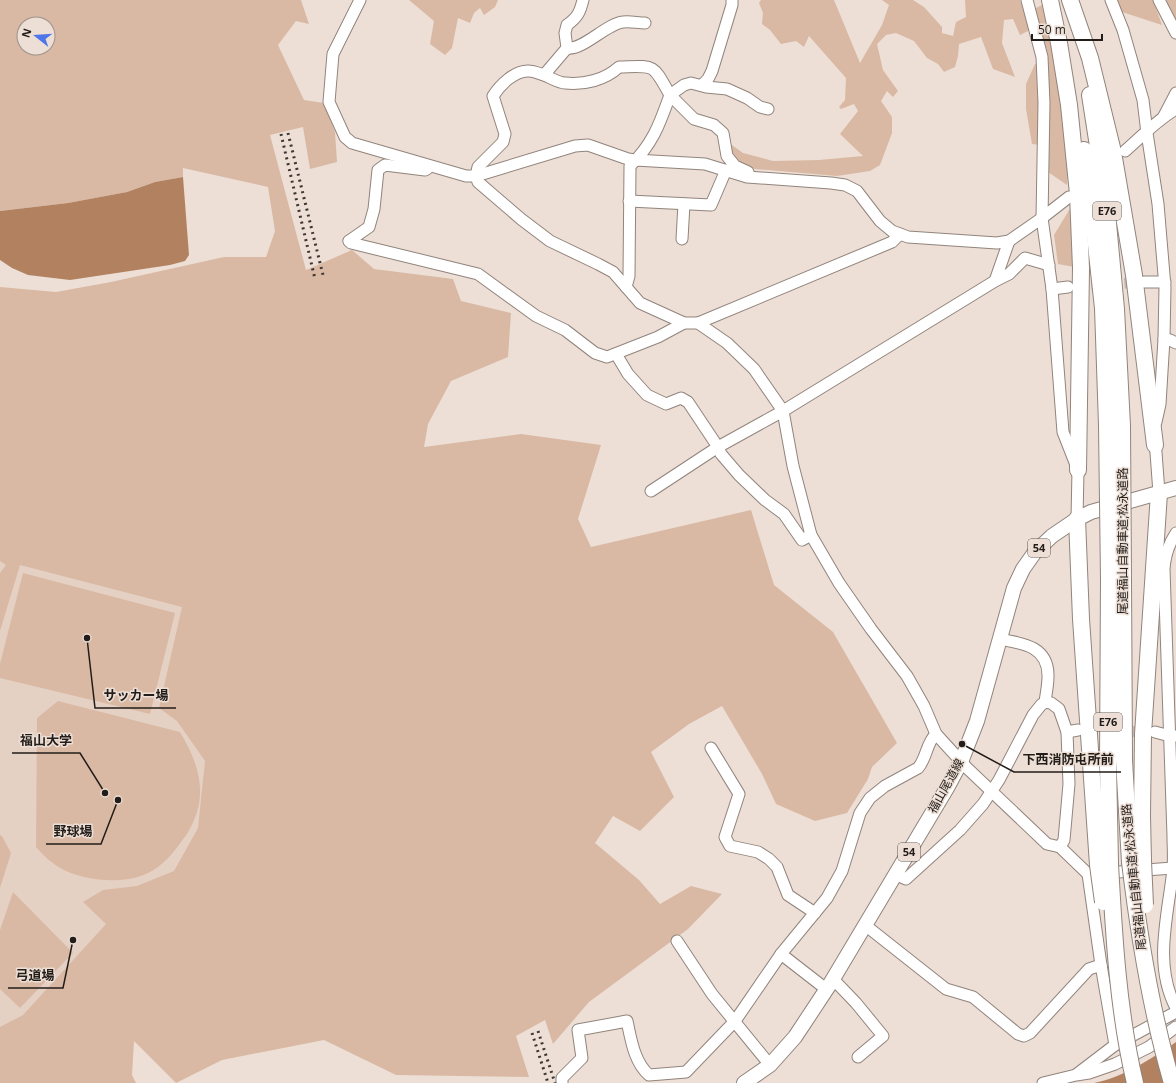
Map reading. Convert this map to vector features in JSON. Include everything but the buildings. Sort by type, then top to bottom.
[{"type":"highway","points":[[1050,0],[1069,105],[1078,194],[1081,268],[1078,470]]},
{"type":"highway","name":"尾道福山自動車道;松永道路","points":[[1054,0],[1073,83],[1090,190],[1114,426]]},
{"type":"highway","points":[[1069,0],[1090,58],[1114,152],[1134,275],[1155,445]]},
{"type":"highway","name":"尾道福山自動車道;松永道路","points":[[1069,0],[1088,79],[1106,191],[1116,309],[1114,426],[1116,580],[1124,760],[1137,862],[1143,959],[1154,1014],[1171,1079]]},
{"type":"highway","points":[[1137,862],[1142,816],[1143,734],[1159,493]]},
{"type":"highway","points":[[1077,519],[1081,619],[1099,868]]},
{"type":"highway","name":"尾道福山自動車道;松永道路","points":[[1116,580],[1108,765],[1099,868],[1114,942],[1123,1020],[1135,1083]]},
{"type":"main road","name":"福山尾道線","points":[[744,1083],[770,1065],[795,1038],[896,874],[946,788],[960,762],[977,721],[1014,588],[1023,569],[1035,552],[1052,536],[1077,519],[1092,512],[1176,488]]},
{"type":"street","points":[[360,0],[333,54],[329,102],[345,137],[352,143],[466,176],[476,176],[574,146],[588,145],[628,159],[705,164],[747,177],[845,185],[857,191],[880,221],[892,231],[908,237],[997,243],[1009,241],[1042,218],[1069,196]]},
{"type":"street","points":[[567,48],[565,33],[567,24],[573,21],[580,13],[583,0]]},
{"type":"street","points":[[702,85],[708,79],[712,71],[732,5],[732,0]]},
{"type":"street","points":[[1027,0],[1042,57],[1044,103],[1042,218],[1052,289],[1063,432],[1078,470],[1077,519]]},
{"type":"street","points":[[1111,0],[1123,30],[1143,100],[1158,204],[1165,282],[1164,339],[1160,404],[1156,420],[1155,445],[1159,493]]},
{"type":"street","points":[[1159,0],[1176,33]]},
{"type":"street","points":[[544,75],[567,48],[577,47],[609,27],[622,22],[645,23]]},
{"type":"street","points":[[757,177],[756,174],[736,166],[727,156],[723,133],[714,125],[694,119],[670,95],[657,72],[648,66],[619,67],[611,74],[603,78],[584,82],[564,83],[529,71],[520,72],[512,76],[494,96],[494,102],[505,134],[503,142],[478,166],[476,176],[478,182],[496,198],[550,241],[613,272],[640,303],[684,323],[698,323],[892,242],[900,234]]},
{"type":"street","points":[[626,287],[628,276],[630,166],[642,154],[657,130],[670,95],[684,85],[702,85],[706,87],[727,89],[747,98],[760,107],[768,109]]},
{"type":"street","points":[[1164,116],[1176,93]]},
{"type":"street","points":[[1124,151],[1147,133],[1164,116],[1176,109]]},
{"type":"street","points":[[431,166],[425,170],[385,165],[378,170],[374,209],[369,227],[349,241],[478,274],[536,316],[565,330],[595,353],[607,357],[658,337],[684,323]]},
{"type":"street","points":[[629,202],[711,205],[726,170]]},
{"type":"street","points":[[682,239],[684,204]]},
{"type":"street","points":[[995,281],[1009,241]]},
{"type":"street","points":[[651,491],[718,447],[783,411],[995,281],[1009,274],[1025,258],[1048,265]]},
{"type":"street","points":[[1144,282],[1165,282]]},
{"type":"street","points":[[1052,289],[1068,287]]},
{"type":"street","points":[[698,323],[727,344],[754,369],[783,411],[793,466],[811,535],[838,584],[907,676],[924,706],[936,734],[960,762],[1047,844],[1060,847],[1099,868],[1173,868]]},
{"type":"street","points":[[1164,339],[1176,343]]},
{"type":"street","points":[[616,354],[628,374],[646,395],[666,404],[681,398],[688,402],[718,447],[721,454],[739,476],[765,500],[784,514],[802,540],[811,535]]},
{"type":"street","points":[[1176,533],[1168,545],[1164,569],[1173,736],[1173,868],[1163,939],[1163,963],[1166,984],[1176,1008]]},
{"type":"street","points":[[999,639],[1033,648],[1041,653],[1047,666],[1048,676],[1045,702]]},
{"type":"street","points":[[896,874],[906,879],[960,830],[992,792],[1033,715],[1041,704],[1045,702],[1051,703],[1059,709],[1067,732],[1069,784],[1064,840],[1060,847]]},
{"type":"street","points":[[1067,732],[1078,730]]},
{"type":"street","points":[[1155,732],[1173,736]]},
{"type":"street","points":[[562,1083],[562,1078],[582,1058],[578,1030],[627,1021],[633,1047],[642,1069],[649,1079],[686,1072],[735,1021],[781,954],[827,898],[842,871],[860,813],[870,798],[885,786],[918,768],[922,764],[931,738],[936,734]]},
{"type":"street","points":[[712,748],[739,794],[725,837],[730,846],[758,852],[769,859],[777,867],[788,894],[815,913]]},
{"type":"street","points":[[1099,868],[1101,965],[1115,1045]]},
{"type":"street","points":[[865,925],[946,989],[973,997],[1018,1034],[1024,1036],[1030,1033],[1089,969],[1101,965]]},
{"type":"street","points":[[677,941],[712,994],[770,1065]]},
{"type":"street","points":[[781,954],[856,1002],[883,1036],[858,1057]]},
{"type":"street","points":[[1076,1075],[1115,1045],[1176,1012]]},
{"type":"street","points":[[1044,1083],[1089,1073],[1115,1064],[1149,1047],[1176,1027]]},
{"type":"shaded area","points":[[0,0],[301,0],[309,24],[296,21],[278,45],[304,100],[324,103],[335,132],[337,162],[310,169],[303,127],[270,135],[306,270],[352,250],[374,269],[453,279],[461,301],[511,313],[508,357],[451,381],[428,424],[424,447],[521,434],[601,445],[578,519],[591,547],[751,510],[774,585],[833,632],[897,743],[872,767],[868,779],[847,813],[815,821],[776,804],[762,774],[722,706],[689,724],[651,752],[674,797],[640,831],[613,816],[595,843],[639,880],[660,904],[691,886],[722,894],[688,929],[589,1002],[553,1044],[545,1020],[516,1036],[529,1077],[396,1075],[324,1040],[222,1060],[176,1083],[134,1041],[132,1075],[136,1083],[0,1083],[0,1027],[23,1015],[106,924],[83,902],[103,890],[137,886],[174,871],[198,828],[205,761],[177,721],[159,708],[182,607],[20,565],[0,631],[0,573],[6,565],[0,561],[0,287],[56,292],[111,282],[224,257],[266,257],[275,231],[268,187],[183,168],[183,177],[155,182],[127,192],[68,203],[0,211]]},
{"type":"shaded area","points":[[409,0],[498,0],[495,7],[484,15],[480,8],[474,13],[470,23],[458,18],[452,48],[445,55],[430,44],[434,21]]},
{"type":"shaded area","points":[[761,0],[834,0],[860,63],[882,25],[889,5],[882,0],[913,0],[924,7],[942,27],[942,33],[953,36],[956,22],[966,17],[965,0],[1020,0],[1030,30],[1020,35],[1013,19],[1004,20],[1002,43],[1015,77],[993,69],[981,37],[959,44],[955,67],[944,72],[938,64],[927,58],[914,41],[896,33],[886,35],[877,44],[883,70],[898,91],[893,97],[887,91],[881,101],[892,117],[892,133],[880,165],[870,171],[837,176],[755,169],[737,162],[731,153],[729,143],[743,153],[773,161],[819,160],[863,156],[840,134],[858,111],[854,104],[841,109],[839,107],[845,100],[846,78],[809,36],[804,47],[796,41],[781,44],[770,30],[762,24],[763,13],[759,3]]},
{"type":"shaded area","points":[[1117,0],[1153,0],[1162,25],[1122,12]]},
{"type":"shaded area","points":[[1162,0],[1176,0],[1176,27]]},
{"type":"shaded area","points":[[1042,5],[1052,41],[1069,156],[1067,185],[1048,172],[1049,89],[1047,51],[1034,9]]},
{"type":"shaded area","points":[[1035,64],[1039,65],[1041,145],[1032,144],[1026,109],[1026,84]]},
{"type":"shaded area","points":[[183,177],[189,255],[185,261],[170,265],[70,280],[28,275],[12,268],[0,260],[0,211],[68,203],[127,192],[155,182]]},
{"type":"shaded area","points":[[1071,207],[1074,267],[1058,264],[1054,235]]},
{"type":"shaded area","points":[[0,540],[194,599],[211,760],[207,825],[179,873],[0,1041]]},
{"type":"shaded area","points":[[23,573],[175,613],[150,714],[0,678],[0,664]]},
{"type":"shaded area","points":[[58,701],[180,732],[187,745],[198,773],[200,795],[198,810],[193,824],[174,851],[162,864],[148,873],[139,877],[128,879],[93,879],[71,873],[58,867],[36,847],[37,718]]},
{"type":"shaded area","points":[[0,835],[11,853],[0,888]]},
{"type":"shaded area","points":[[13,892],[73,953],[20,1008],[0,989],[0,930]]},
{"type":"shaded area","points":[[1176,1042],[1176,1083],[1094,1083],[1127,1072]]},
{"type":"tunnel","points":[[1075,287],[1141,282]]},
{"type":"tunnel","points":[[1083,730],[1150,732]]},
{"type":"railway","points":[[288,133],[323,275]]},
{"type":"railway","points":[[281,134],[315,279]]},
{"type":"railway","points":[[538,1031],[555,1083]]},
{"type":"railway","points":[[532,1033],[548,1083]]},
{"type":"place","name":"サッカー場","points":[[87,638]]},
{"type":"place","name":"下西消防屯所前","points":[[962,744]]},
{"type":"place","name":"福山大学","points":[[105,793]]},
{"type":"place","name":"野球場","points":[[118,800]]},
{"type":"place","name":"弓道場","points":[[73,940]]}]
